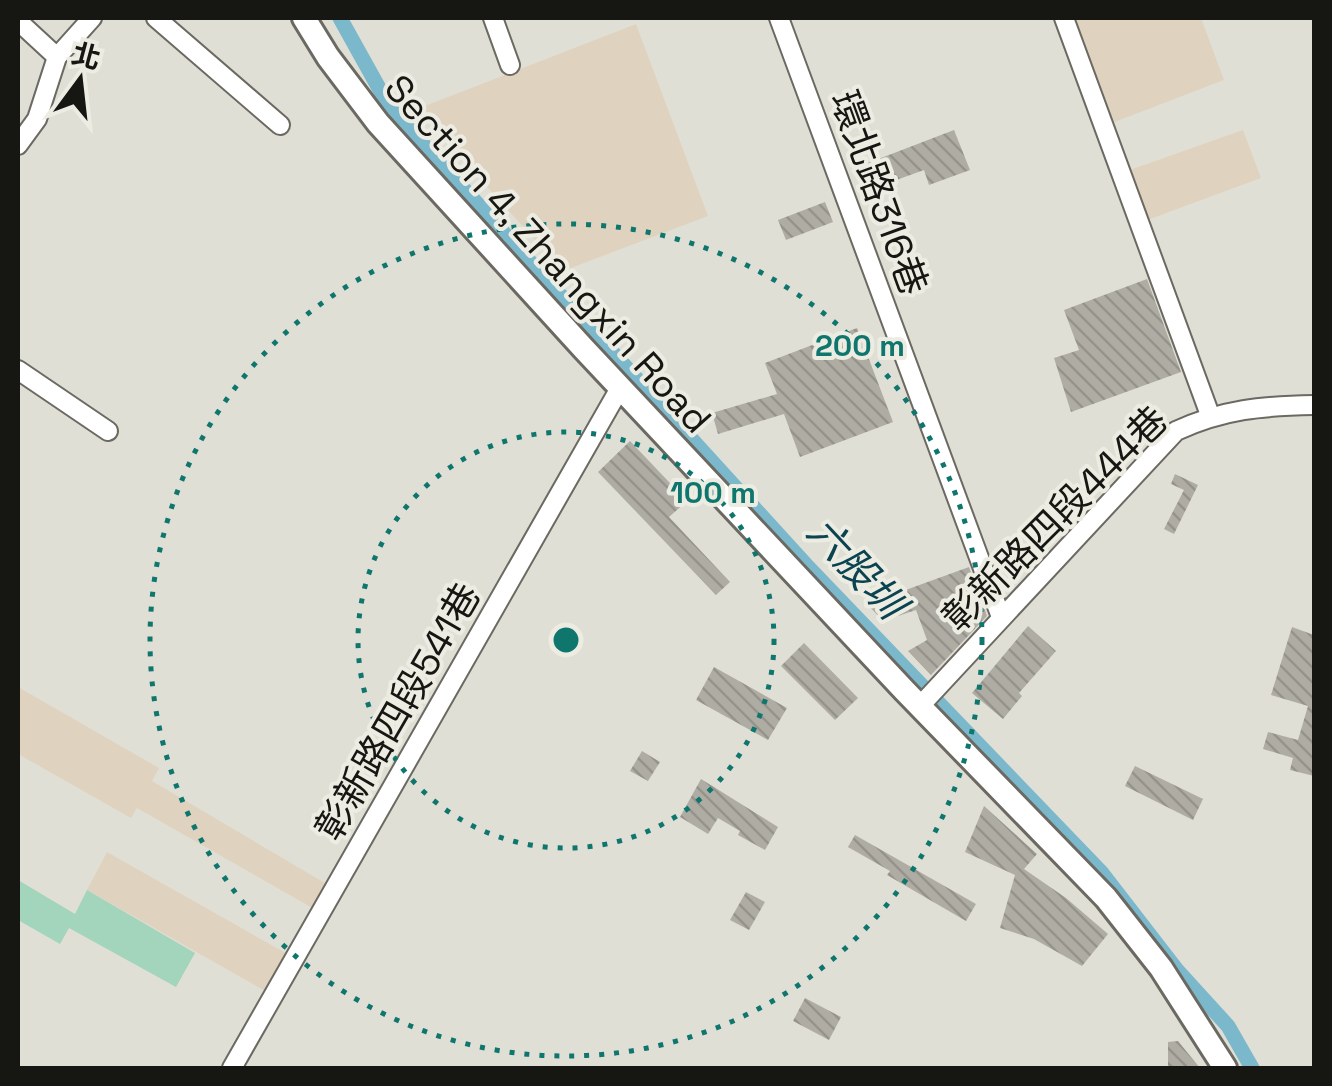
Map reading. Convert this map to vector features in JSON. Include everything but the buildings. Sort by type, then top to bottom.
[{"type":"street","points":[[18,145],[37,119],[57,57],[92,18]]},
{"type":"street","points":[[156,18],[280,124]]},
{"type":"street","name":"Section 4, Zhangxin Road","points":[[304,18],[378,123],[620,388],[1106,898],[1161,968],[1225,1068]]},
{"type":"street","points":[[493,18],[510,64]]},
{"type":"street","name":"環北路316巷","points":[[779,18],[1002,617]]},
{"type":"street","points":[[1064,18],[1210,415]]},
{"type":"street","points":[[18,21],[57,57]]},
{"type":"street","points":[[18,370],[108,431]]},
{"type":"street","name":"彰新路四段541巷","points":[[232,1068],[620,388]]},
{"type":"street","name":"彰新路四段444巷","points":[[920,705],[1176,431],[1210,415],[1270,406],[1314,405]]},
{"type":"shaded area","points":[[1072,18],[1201,18],[1224,80],[1112,123]]},
{"type":"shaded area","points":[[636,24],[708,216],[563,271],[417,109]]},
{"type":"shaded area","points":[[1243,130],[1261,178],[1142,222],[1127,171]]},
{"type":"shaded area","points":[[18,687],[159,768],[152,781],[330,886],[316,910],[137,808],[131,818],[18,754]]},
{"type":"shaded area","points":[[107,852],[289,955],[267,992],[87,890]]},
{"type":"green space","points":[[18,880],[75,914],[87,890],[195,953],[176,987],[69,928],[60,944],[18,920]]},
{"type":"waterway","name":"六股圳","points":[[340,18],[390,108],[809,568],[1102,873],[1177,970],[1228,1026],[1252,1068]]}]
